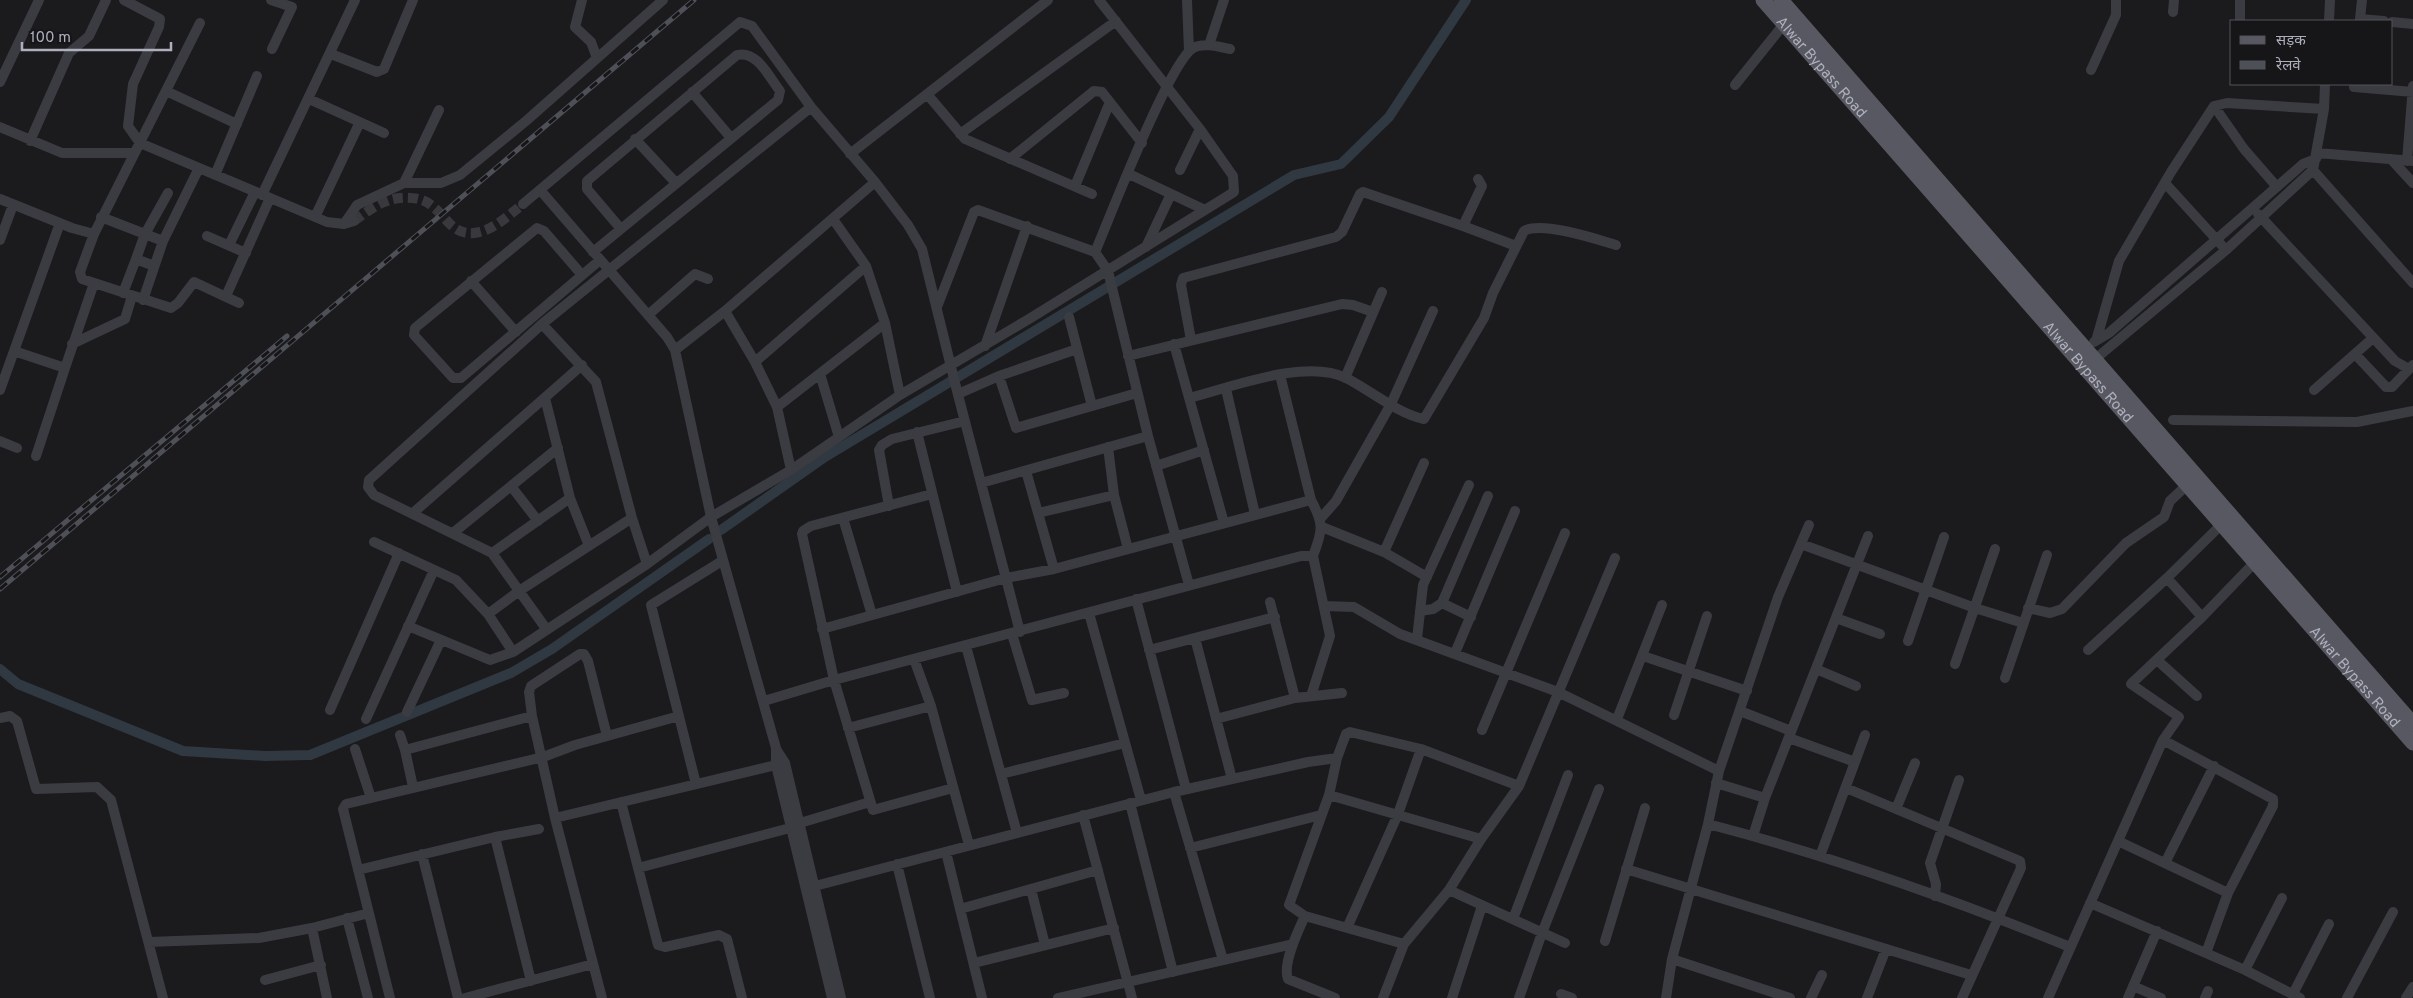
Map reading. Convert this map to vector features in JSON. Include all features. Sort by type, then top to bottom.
[{"type":"main road","name":"Alwar Bypass Road","points":[[1763,0],[2222,524],[2247,570],[2413,743]]},
{"type":"main road","name":"Alwar Bypass Road","points":[[1781,0],[2091,350],[2413,724]]},
{"type":"street","points":[[0,82],[39,0]]},
{"type":"street","points":[[30,141],[69,52],[89,36],[106,0]]},
{"type":"street","points":[[124,0],[160,19],[131,92],[128,126],[140,143],[327,222],[349,222],[357,206],[404,182],[441,183],[460,176],[526,121],[662,0]]},
{"type":"street","points":[[271,0],[292,7],[272,49]]},
{"type":"street","points":[[229,246],[263,195],[355,0]]},
{"type":"street","points":[[331,54],[378,72],[384,69],[413,0]]},
{"type":"street","points":[[582,0],[575,27],[591,42],[597,58]]},
{"type":"street","points":[[850,154],[1048,0]]},
{"type":"street","points":[[408,626],[490,660],[513,652],[647,564],[711,517],[791,470],[900,395],[985,346],[1234,192],[1233,176],[1200,129],[1099,0]]},
{"type":"street","points":[[1187,0],[1189,51]]},
{"type":"street","points":[[1209,46],[1224,0]]},
{"type":"street","points":[[2091,70],[2116,15],[2116,0]]},
{"type":"street","points":[[2173,12],[2174,0]]},
{"type":"street","points":[[2240,0],[2240,20]]},
{"type":"street","points":[[2329,20],[2330,0]]},
{"type":"street","points":[[2362,0],[2360,19],[2372,20]]},
{"type":"street","points":[[960,134],[1116,21]]},
{"type":"street","points":[[523,204],[541,191],[740,22],[752,26],[811,107],[875,182],[908,225],[922,249],[953,378],[1006,578],[1016,633],[1032,700],[1064,694]]},
{"type":"street","points":[[2393,22],[2413,24]]},
{"type":"street","points":[[200,23],[101,217],[80,272],[82,279],[143,300],[174,307],[194,282],[239,303]]},
{"type":"street","points":[[1735,85],[1784,24]]},
{"type":"street","points":[[1095,252],[1166,87],[1189,51],[1194,47],[1209,46],[1230,49]]},
{"type":"street","points":[[582,275],[544,231],[537,228],[415,328],[414,335],[456,380],[461,378],[582,275],[621,229],[781,95],[754,56],[746,53],[737,55],[587,181],[587,189],[621,229]]},
{"type":"street","points":[[215,175],[256,76]]},
{"type":"street","points":[[2091,350],[2226,250],[2313,170],[2324,109],[2325,85]]},
{"type":"street","points":[[2354,85],[2354,87],[2412,92]]},
{"type":"street","points":[[2091,350],[2216,238],[2303,164],[2317,156],[2410,161],[2413,86]]},
{"type":"street","points":[[166,91],[237,124]]},
{"type":"street","points":[[1010,159],[1094,91],[1102,92],[1142,143]]},
{"type":"street","points":[[692,92],[731,138]]},
{"type":"street","points":[[927,94],[960,134],[970,142],[1092,194]]},
{"type":"street","points":[[309,99],[384,133]]},
{"type":"street","points":[[1075,186],[1110,102]]},
{"type":"street","points":[[2091,350],[2120,261],[2165,183],[2214,106],[2227,103],[2324,109]]},
{"type":"street","points":[[2214,106],[2244,149],[2277,187]]},
{"type":"street","points":[[547,630],[492,553],[453,532],[374,495],[368,486],[369,480],[542,324],[811,107]]},
{"type":"street","points":[[404,182],[440,110]]},
{"type":"street","points":[[315,217],[360,122]]},
{"type":"street","points":[[0,127],[62,153],[134,153]]},
{"type":"street","points":[[1180,170],[1200,129]]},
{"type":"street","points":[[635,139],[676,183]]},
{"type":"street","points":[[2391,160],[2413,183]]},
{"type":"street","points":[[143,300],[163,241],[199,168]]},
{"type":"street","points":[[2313,170],[2413,283]]},
{"type":"street","points":[[1128,174],[1205,210]]},
{"type":"street","points":[[1463,226],[1482,186],[1478,179]]},
{"type":"street","points":[[675,350],[725,311],[875,182]]},
{"type":"street","points":[[2165,183],[2226,250]]},
{"type":"street","points":[[541,191],[648,315],[675,350],[711,517],[776,748],[776,766],[790,828],[833,998]]},
{"type":"street","points":[[1191,340],[1181,285],[1183,278],[1336,237],[1342,232],[1360,194],[1363,192],[1516,246]]},
{"type":"street","points":[[72,344],[125,319],[127,294],[136,259],[145,234],[168,193]]},
{"type":"street","points":[[1146,247],[1171,194]]},
{"type":"street","points":[[226,296],[246,253],[263,195]]},
{"type":"street","points":[[0,199],[60,223],[94,234]]},
{"type":"street","points":[[0,240],[12,205]]},
{"type":"street","points":[[2253,207],[2261,218],[2395,361],[2411,367],[2392,387],[2386,387],[2355,354]]},
{"type":"street","points":[[937,307],[974,212],[978,210],[1095,252],[1108,271],[1137,394],[1189,585]]},
{"type":"street","points":[[101,217],[163,241]]},
{"type":"street","points":[[833,219],[866,266],[885,323],[900,395]]},
{"type":"street","points":[[0,390],[60,223]]},
{"type":"street","points":[[985,346],[1027,226]]},
{"type":"street","points":[[1189,398],[1280,375],[1318,370],[1345,378],[1391,404],[1421,418],[1427,417],[1484,318],[1524,231],[1532,228],[1567,230],[1616,245]]},
{"type":"street","points":[[207,236],[246,253]]},
{"type":"street","points":[[136,259],[154,266]]},
{"type":"street","points":[[755,362],[866,266]]},
{"type":"street","points":[[648,315],[695,274],[708,279]]},
{"type":"street","points":[[471,281],[516,332]]},
{"type":"street","points":[[36,456],[94,283]]},
{"type":"street","points":[[1345,378],[1382,292]]},
{"type":"street","points":[[1128,356],[1342,304],[1353,305],[1373,312]]},
{"type":"street","points":[[725,311],[755,362],[777,407],[791,470]]},
{"type":"street","points":[[1311,696],[1330,636],[1313,556],[1321,522],[1332,508],[1391,404],[1433,311]]},
{"type":"street","points":[[1068,317],[1092,406]]},
{"type":"street","points":[[777,407],[885,323]]},
{"type":"street","points":[[542,324],[596,382],[632,518],[647,564]]},
{"type":"street","points":[[2314,390],[2373,338]]},
{"type":"street","points":[[1174,344],[1224,523]]},
{"type":"street","points":[[957,393],[999,376],[1077,350]]},
{"type":"street","points":[[14,351],[65,368]]},
{"type":"street","points":[[413,513],[582,365]]},
{"type":"street","points":[[820,374],[839,437]]},
{"type":"street","points":[[1280,375],[1311,500],[1321,522],[1384,552],[1427,577]]},
{"type":"street","points":[[999,376],[1016,428],[1137,394]]},
{"type":"street","points":[[1226,388],[1255,514]]},
{"type":"street","points":[[545,398],[570,498],[589,546]]},
{"type":"street","points":[[2173,420],[2357,422],[2413,411]]},
{"type":"street","points":[[889,506],[879,450],[882,445],[892,439],[965,421]]},
{"type":"street","points":[[917,432],[957,592]]},
{"type":"street","points":[[981,483],[1148,436]]},
{"type":"street","points":[[0,441],[17,448]]},
{"type":"street","points":[[453,532],[558,448]]},
{"type":"street","points":[[1108,448],[1114,496],[1128,549]]},
{"type":"street","points":[[1156,466],[1204,450]]},
{"type":"street","points":[[1384,552],[1424,464]]},
{"type":"street","points":[[1026,471],[1054,569]]},
{"type":"street","points":[[1417,639],[1421,592],[1469,485]]},
{"type":"street","points":[[2028,608],[2050,613],[2062,609],[2126,543],[2164,517],[2173,498],[2187,485]]},
{"type":"street","points":[[511,486],[538,521]]},
{"type":"street","points":[[932,494],[811,526],[803,531],[802,534],[834,680],[873,810],[953,788]]},
{"type":"street","points":[[1038,513],[1114,496]]},
{"type":"street","points":[[1420,611],[1433,609],[1442,603],[1488,496]]},
{"type":"street","points":[[492,553],[570,498]]},
{"type":"street","points":[[822,629],[1006,578],[1054,569],[1311,500]]},
{"type":"street","points":[[1455,653],[1515,511]]},
{"type":"street","points":[[488,614],[519,591],[632,518]]},
{"type":"street","points":[[843,518],[872,615]]},
{"type":"street","points":[[2088,650],[2167,578],[2222,524]]},
{"type":"street","points":[[1666,998],[1672,959],[1708,824],[1719,771],[1778,597],[1810,525]]},
{"type":"street","points":[[1482,730],[1508,673],[1566,533]]},
{"type":"street","points":[[1753,836],[1765,798],[1868,536]]},
{"type":"street","points":[[1908,641],[1944,537]]},
{"type":"street","points":[[374,542],[456,580],[488,614],[513,652]]},
{"type":"street","points":[[1801,544],[1975,608],[2023,623]]},
{"type":"street","points":[[1955,664],[1995,549]]},
{"type":"street","points":[[330,710],[399,554]]},
{"type":"street","points":[[2005,678],[2047,555]]},
{"type":"street","points":[[764,701],[834,680],[1016,633],[1189,585],[1301,556],[1313,556]]},
{"type":"street","points":[[1383,998],[1404,944],[1449,890],[1481,839],[1519,786],[1615,558]]},
{"type":"street","points":[[696,784],[651,605],[722,560]]},
{"type":"street","points":[[366,719],[434,570]]},
{"type":"street","points":[[2048,998],[2163,740],[2179,717],[2131,684],[2202,617],[2247,570]]},
{"type":"street","points":[[2167,578],[2202,617]]},
{"type":"street","points":[[1136,599],[1186,789]]},
{"type":"street","points":[[1270,602],[1295,698]]},
{"type":"street","points":[[1442,603],[1471,617]]},
{"type":"street","points":[[1617,719],[1662,605]]},
{"type":"street","points":[[1324,606],[1354,608],[1400,634],[1558,692],[1617,719],[1719,771]]},
{"type":"street","points":[[1089,613],[1125,743],[1135,802],[1173,972]]},
{"type":"street","points":[[1674,715],[1707,616]]},
{"type":"street","points":[[1149,650],[1275,617]]},
{"type":"street","points":[[1836,618],[1880,634]]},
{"type":"street","points":[[1195,638],[1232,779]]},
{"type":"street","points":[[408,712],[441,640]]},
{"type":"street","points":[[966,646],[1017,833]]},
{"type":"street","points":[[602,998],[554,818],[532,716],[529,692],[531,686],[580,654],[584,654],[588,660],[607,736]]},
{"type":"street","points":[[1642,656],[1747,691]]},
{"type":"street","points":[[914,659],[931,706],[968,845]]},
{"type":"street","points":[[2157,660],[2198,696]]},
{"type":"street","points":[[1816,669],[1856,686]]},
{"type":"street","points":[[1216,718],[1295,698],[1342,693]]},
{"type":"street","points":[[848,728],[931,706]]},
{"type":"street","points":[[1740,711],[1790,735],[1855,762]]},
{"type":"street","points":[[0,718],[10,716],[17,721],[36,789],[97,787],[111,800],[163,998]]},
{"type":"street","points":[[405,750],[532,716]]},
{"type":"street","points":[[390,998],[343,809],[346,804],[542,757],[679,716]]},
{"type":"street","points":[[1404,944],[1305,916],[1290,904],[1329,795],[1337,758],[1346,734],[1350,732],[1421,749],[1519,786]]},
{"type":"street","points":[[400,735],[413,787]]},
{"type":"street","points":[[1820,856],[1865,735]]},
{"type":"street","points":[[2163,740],[2214,766],[2273,799],[2274,802],[2228,893],[2206,953]]},
{"type":"street","points":[[1000,774],[1125,743]]},
{"type":"street","points":[[776,748],[785,763],[800,823],[814,886],[833,998]]},
{"type":"street","points":[[355,749],[371,798]]},
{"type":"street","points":[[1347,928],[1398,814],[1421,749]]},
{"type":"street","points":[[814,886],[1186,789],[1337,758]]},
{"type":"street","points":[[1896,809],[1915,763]]},
{"type":"street","points":[[554,818],[776,766]]},
{"type":"street","points":[[2165,862],[2214,766]]},
{"type":"street","points":[[1513,919],[1568,774]]},
{"type":"street","points":[[1935,896],[1936,884],[1930,863],[1959,780]]},
{"type":"street","points":[[1716,783],[1765,798]]},
{"type":"street","points":[[1846,788],[2020,861],[2021,868],[1962,998]]},
{"type":"street","points":[[1519,998],[1542,933],[1599,789]]},
{"type":"street","points":[[1174,792],[1223,960]]},
{"type":"street","points":[[1329,795],[1481,839]]},
{"type":"street","points":[[622,802],[658,945],[664,947],[719,935],[723,936],[727,939],[742,998]]},
{"type":"street","points":[[800,823],[870,802]]},
{"type":"street","points":[[1605,941],[1645,808]]},
{"type":"street","points":[[1083,815],[1132,998]]},
{"type":"street","points":[[1190,848],[1321,815]]},
{"type":"street","points":[[1708,824],[1820,856],[1999,918],[2070,947]]},
{"type":"street","points":[[638,868],[790,828]]},
{"type":"street","points":[[358,870],[495,837],[539,829]]},
{"type":"street","points":[[495,837],[532,980]]},
{"type":"street","points":[[2118,841],[2228,893]]},
{"type":"street","points":[[946,852],[982,998]]},
{"type":"street","points":[[422,854],[458,998]]},
{"type":"street","points":[[897,864],[930,998]]},
{"type":"street","points":[[1626,869],[1971,975]]},
{"type":"street","points":[[960,909],[1098,870]]},
{"type":"street","points":[[1031,889],[1045,945]]},
{"type":"street","points":[[1449,890],[1565,943]]},
{"type":"street","points":[[2245,970],[2282,898]]},
{"type":"street","points":[[2090,903],[2245,970],[2297,996],[2328,924]]},
{"type":"street","points":[[1452,998],[1482,906]]},
{"type":"street","points":[[2347,998],[2393,912]]},
{"type":"street","points":[[149,942],[259,938],[312,928],[369,913]]},
{"type":"street","points":[[1305,916],[1293,944],[1286,974],[1288,979],[1335,998]]},
{"type":"street","points":[[346,918],[368,998]]},
{"type":"street","points":[[312,928],[327,998]]},
{"type":"street","points":[[974,963],[1114,928]]},
{"type":"street","points":[[2128,998],[2157,931]]},
{"type":"street","points":[[1058,998],[1293,944]]},
{"type":"street","points":[[1867,998],[1886,949]]},
{"type":"street","points":[[1672,959],[1790,998]]},
{"type":"street","points":[[465,998],[593,964]]},
{"type":"street","points":[[265,980],[320,965]]},
{"type":"street","points":[[1811,998],[1822,975]]},
{"type":"street","points":[[2133,986],[2161,998]]},
{"type":"street","points":[[2406,998],[2413,987]]},
{"type":"street","points":[[1562,994],[1572,998]]},
{"type":"waterway","points":[[721,530],[825,457],[1294,175],[1341,164],[1389,117],[1466,0]]},
{"type":"waterway","points":[[0,669],[18,684],[183,751],[265,756],[310,755],[511,673],[552,649],[709,539]]},
{"type":"tunnel","points":[[354,221],[370,210],[392,199],[416,198],[427,202],[455,228],[466,233],[474,233],[494,226],[523,204]]},
{"type":"railway","points":[[0,589],[694,0]]},
{"type":"railway","points":[[0,577],[287,336]]}]
